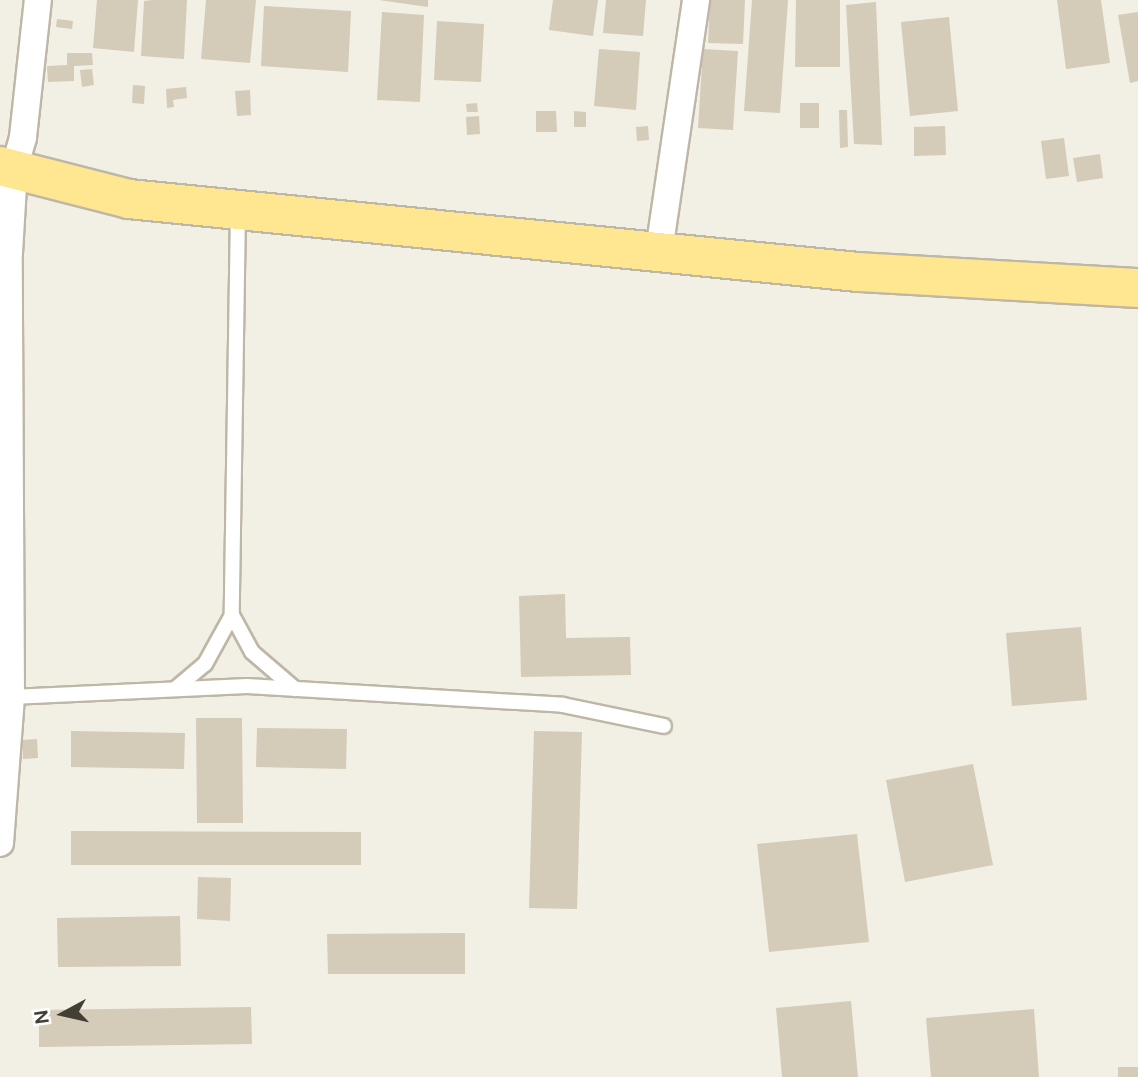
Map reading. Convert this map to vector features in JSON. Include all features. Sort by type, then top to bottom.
[{"type":"main road","points":[[7,167],[129,200],[858,272],[1138,288]]},
{"type":"street","points":[[0,842],[11,697],[7,167],[23,136],[38,0]]},
{"type":"street","points":[[659,251],[696,0]]},
{"type":"lane","points":[[175,689],[205,664],[232,615],[238,210]]},
{"type":"lane","points":[[232,615],[252,652],[295,689]]},
{"type":"lane","points":[[11,697],[175,689],[295,689],[563,705],[664,726]]},
{"type":"building","points":[[97,0],[138,0],[134,52],[93,48]]},
{"type":"building","points":[[187,0],[184,59],[141,56],[144,1]]},
{"type":"building","points":[[206,0],[256,0],[250,63],[201,59]]},
{"type":"building","points":[[379,0],[428,0],[428,7]]},
{"type":"building","points":[[553,0],[598,0],[593,36],[549,30]]},
{"type":"building","points":[[606,0],[646,0],[643,36],[603,33]]},
{"type":"building","points":[[710,0],[745,0],[743,44],[708,43]]},
{"type":"building","points":[[752,0],[788,0],[780,113],[744,111]]},
{"type":"building","points":[[796,0],[840,0],[840,67],[795,67]]},
{"type":"building","points":[[1057,0],[1101,0],[1110,63],[1066,69]]},
{"type":"building","points":[[876,2],[882,145],[854,144],[846,5]]},
{"type":"building","points":[[264,6],[351,11],[348,72],[261,66]]},
{"type":"building","points":[[382,12],[424,15],[420,102],[377,100]]},
{"type":"building","points":[[1138,12],[1138,81],[1130,83],[1118,15]]},
{"type":"building","points":[[949,17],[958,111],[910,116],[901,22]]},
{"type":"building","points":[[57,19],[73,21],[72,29],[56,27]]},
{"type":"building","points":[[437,21],[484,24],[481,82],[434,80]]},
{"type":"building","points":[[599,49],[640,52],[636,110],[594,106]]},
{"type":"building","points":[[703,49],[738,51],[733,130],[698,128]]},
{"type":"building","points":[[67,53],[92,53],[93,65],[74,66],[74,81],[48,82],[47,66],[67,65]]},
{"type":"building","points":[[92,69],[94,85],[82,87],[80,70]]},
{"type":"building","points":[[133,85],[145,86],[144,104],[132,103]]},
{"type":"building","points":[[186,87],[187,98],[173,100],[174,107],[167,108],[166,89]]},
{"type":"building","points":[[250,90],[251,115],[237,116],[235,91]]},
{"type":"building","points":[[477,103],[478,112],[467,112],[466,104]]},
{"type":"building","points":[[800,103],[819,103],[819,128],[800,128]]},
{"type":"building","points":[[839,110],[847,110],[848,147],[840,148]]},
{"type":"building","points":[[536,111],[556,111],[557,132],[536,132]]},
{"type":"building","points":[[574,111],[586,112],[586,127],[574,127]]},
{"type":"building","points":[[479,116],[480,134],[467,135],[466,117]]},
{"type":"building","points":[[648,126],[649,140],[637,141],[636,127]]},
{"type":"building","points":[[945,126],[946,155],[914,156],[914,127]]},
{"type":"building","points":[[1064,138],[1069,176],[1046,179],[1041,141]]},
{"type":"building","points":[[1100,154],[1103,178],[1077,182],[1073,158]]},
{"type":"building","points":[[565,594],[566,638],[630,637],[631,675],[521,677],[519,596]]},
{"type":"building","points":[[1081,627],[1087,700],[1012,706],[1006,633]]},
{"type":"building","points":[[196,718],[242,718],[243,823],[197,823]]},
{"type":"building","points":[[257,728],[347,729],[346,769],[256,767]]},
{"type":"building","points":[[71,731],[185,733],[184,769],[71,767]]},
{"type":"building","points":[[534,731],[582,732],[577,909],[529,908]]},
{"type":"building","points":[[37,739],[38,758],[23,759],[22,740]]},
{"type":"building","points":[[973,764],[993,865],[905,882],[886,780]]},
{"type":"building","points":[[71,831],[361,832],[361,865],[71,865]]},
{"type":"building","points":[[857,834],[869,942],[769,952],[757,844]]},
{"type":"building","points":[[198,877],[231,878],[230,921],[197,919]]},
{"type":"building","points":[[180,916],[181,966],[58,967],[57,918]]},
{"type":"building","points":[[465,933],[465,974],[328,974],[327,934]]},
{"type":"building","points":[[851,1001],[858,1077],[782,1077],[776,1008]]},
{"type":"building","points":[[251,1007],[252,1044],[39,1047],[39,1010]]},
{"type":"building","points":[[1034,1009],[1039,1077],[931,1077],[926,1018]]},
{"type":"building","points":[[1118,1067],[1138,1067],[1138,1077],[1118,1077]]}]
